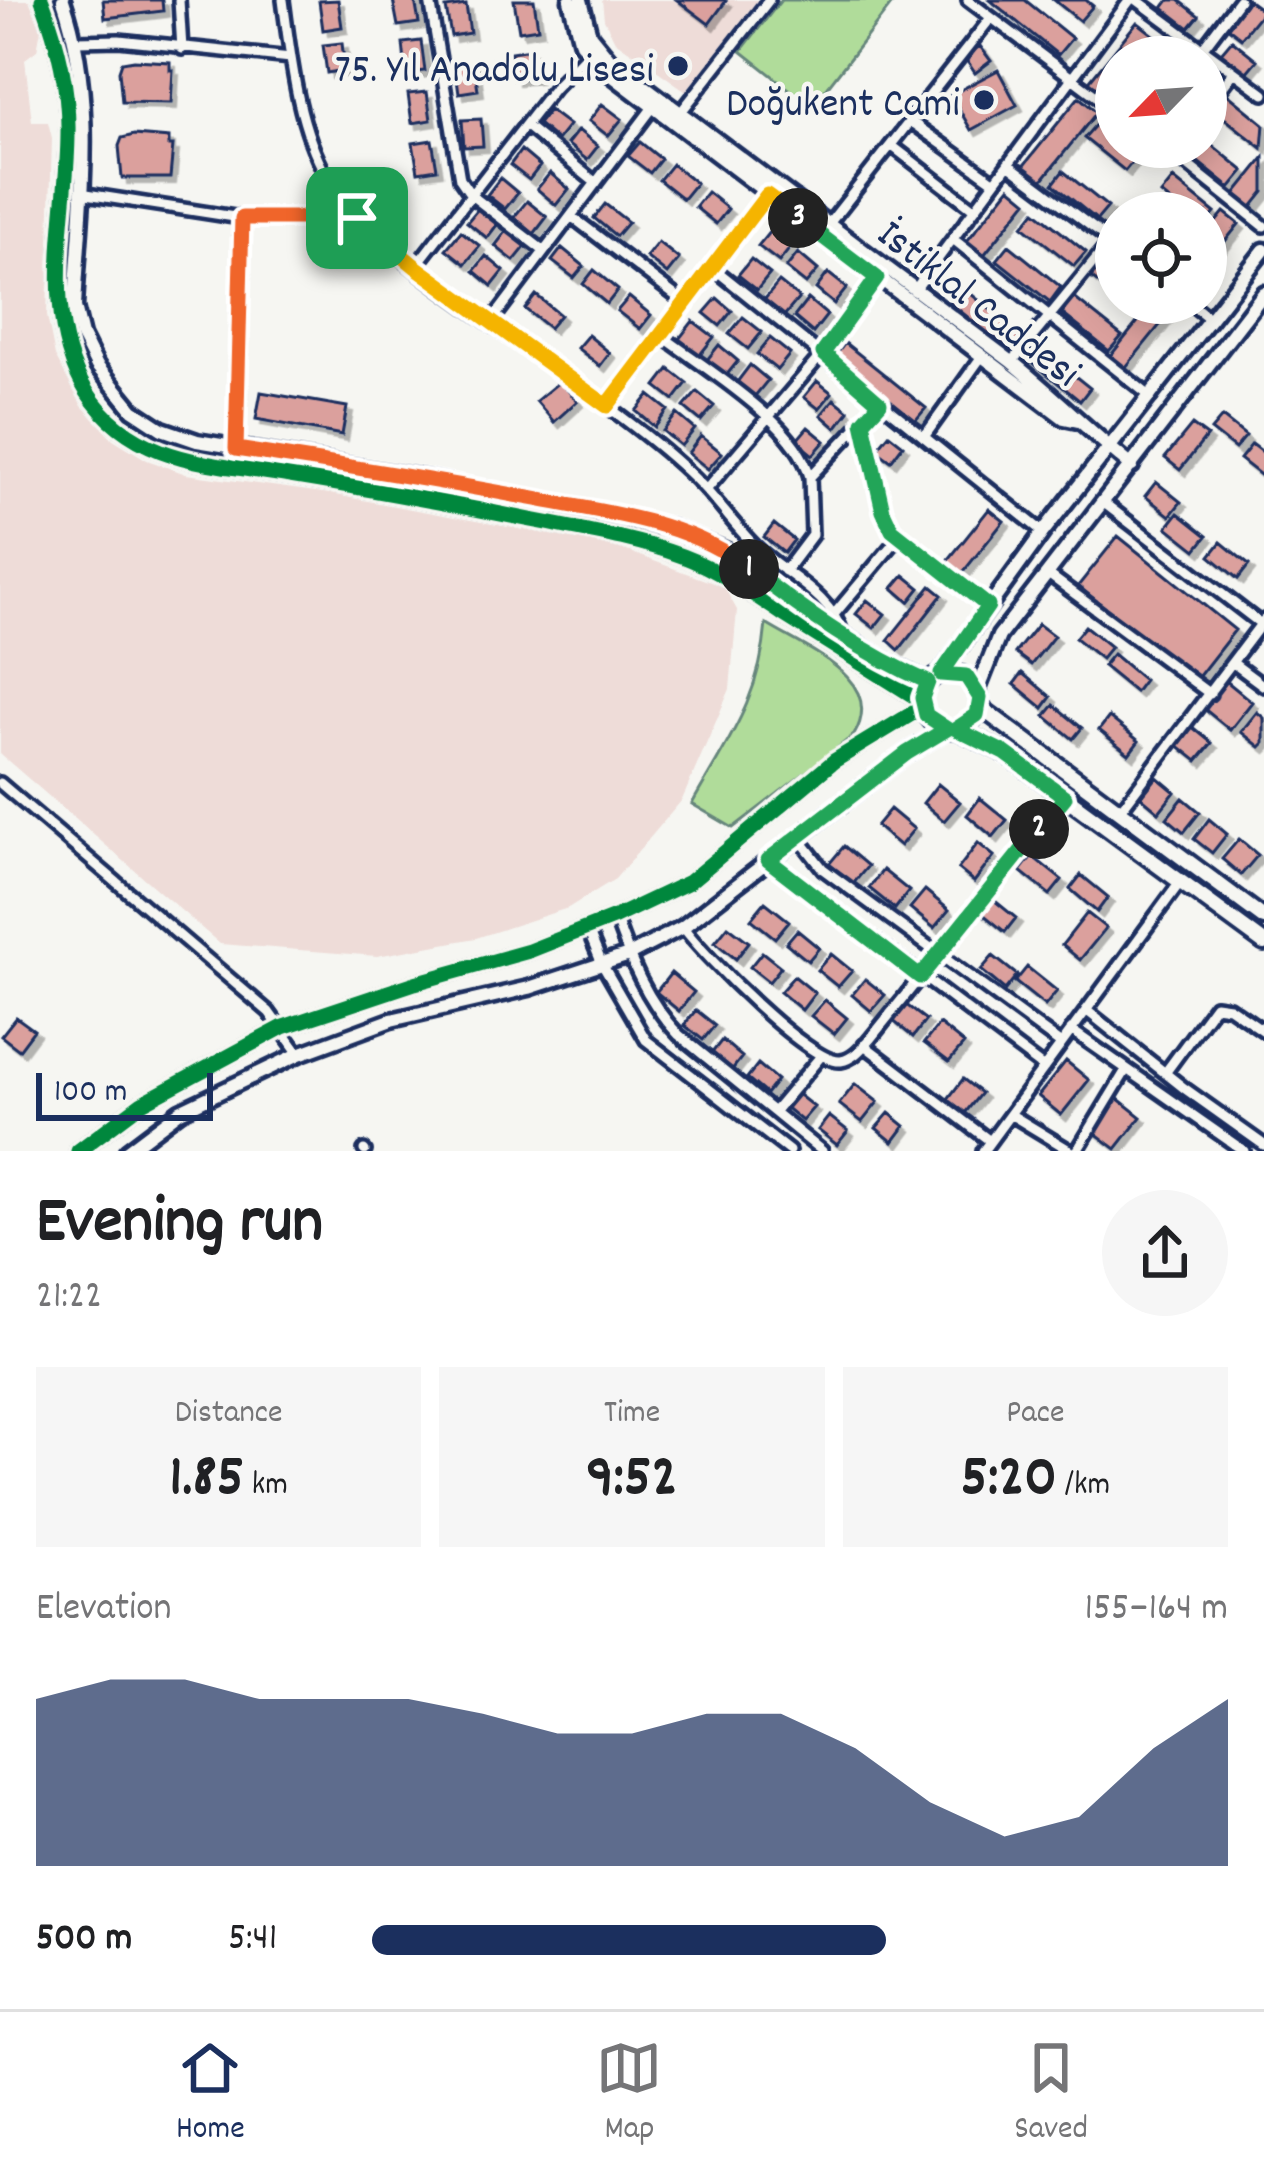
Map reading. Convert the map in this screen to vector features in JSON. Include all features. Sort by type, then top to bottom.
[{"type":"main road","points":[[980,706],[1264,918]]},
{"type":"main road","points":[[952,729],[1005,753],[1264,943]]},
{"type":"street","points":[[42,0],[65,80],[68,131],[60,302],[65,334],[87,392],[128,432],[158,450],[197,464],[479,510],[681,555],[729,578],[923,704],[932,722],[952,729]]},
{"type":"street","points":[[63,0],[85,94],[75,307],[97,366],[133,410],[162,429],[236,449],[412,476],[671,528],[727,551],[798,607],[843,635],[935,678],[966,676],[978,689]]},
{"type":"street","points":[[178,0],[182,49]]},
{"type":"street","points":[[284,0],[291,58],[312,145],[333,186],[357,218],[416,267],[607,406],[706,490],[741,532],[836,612],[843,635]]},
{"type":"street","points":[[430,0],[458,170],[471,195],[544,251]]},
{"type":"street","points":[[570,0],[576,34],[592,49]]},
{"type":"street","points":[[581,0],[592,49]]},
{"type":"street","points":[[681,112],[769,0]]},
{"type":"street","points":[[968,0],[1095,95]]},
{"type":"street","points":[[911,295],[1071,77],[1134,0],[1184,36]]},
{"type":"street","points":[[1212,36],[1238,0]]},
{"type":"street","points":[[829,225],[990,20]]},
{"type":"street","points":[[76,41],[119,40],[291,58]]},
{"type":"street","points":[[416,267],[554,88],[592,49]]},
{"type":"street","name":"İstiklal Caddesi","points":[[592,49],[653,107],[877,278],[1012,362],[1132,466]]},
{"type":"street","name":"İstiklal Caddesi","points":[[592,49],[829,225],[982,356],[1064,418],[1078,421]]},
{"type":"street","points":[[1227,67],[1263,92]]},
{"type":"street","points":[[1227,81],[1234,72]]},
{"type":"street","points":[[491,322],[653,107]]},
{"type":"street","points":[[910,121],[994,182]]},
{"type":"street","points":[[526,126],[596,183]]},
{"type":"street","points":[[891,145],[974,209]]},
{"type":"street","points":[[1008,164],[1095,229]]},
{"type":"street","points":[[1195,168],[1264,226]]},
{"type":"street","points":[[80,193],[242,218],[357,218]]},
{"type":"street","points":[[607,406],[767,195]]},
{"type":"street","points":[[571,216],[685,303]]},
{"type":"street","points":[[236,449],[242,218]]},
{"type":"street","points":[[952,239],[1151,397]]},
{"type":"street","points":[[1227,302],[1259,266],[1264,250]]},
{"type":"street","points":[[1012,362],[1095,264]]},
{"type":"street","points":[[712,267],[1043,532]]},
{"type":"street","points":[[706,490],[823,353],[877,278]]},
{"type":"street","points":[[127,1151],[180,1111],[299,1054],[391,1020],[529,988],[628,956],[683,927],[907,753],[971,722],[980,706],[978,689],[999,636],[1264,293]]},
{"type":"street","points":[[78,1151],[142,1103],[283,1027],[396,988],[529,951],[688,882],[834,761],[923,704],[935,678],[1043,532],[1208,324]]},
{"type":"street","points":[[661,334],[769,418],[803,454],[810,477],[813,530],[785,572]]},
{"type":"street","points":[[923,437],[982,356]]},
{"type":"street","points":[[810,477],[880,403]]},
{"type":"street","points":[[863,422],[883,511],[898,538],[988,606]]},
{"type":"street","points":[[1104,503],[1263,622],[1119,812]]},
{"type":"street","points":[[836,612],[898,538]]},
{"type":"street","points":[[1048,574],[1210,694]]},
{"type":"street","points":[[1233,663],[1264,686]]},
{"type":"street","points":[[0,783],[254,998],[283,1027],[299,1054]]},
{"type":"street","points":[[683,927],[697,948],[752,1001],[821,1056],[837,1062],[848,1059],[939,955],[1065,797]]},
{"type":"street","points":[[798,837],[823,869],[1061,1044]]},
{"type":"street","points":[[768,860],[1044,1067]]},
{"type":"street","points":[[864,1045],[987,1146],[1180,881]]},
{"type":"street","points":[[615,917],[628,956],[657,1013],[822,1151]]},
{"type":"street","points":[[587,928],[646,1040],[789,1151]]},
{"type":"street","points":[[1166,1073],[1215,1005],[1229,1007],[1264,1031]]},
{"type":"street","points":[[1086,1010],[1264,1145]]},
{"type":"street","points":[[1071,1030],[1244,1151]]},
{"type":"street","points":[[774,1112],[821,1056]]},
{"type":"street","points":[[1010,1114],[1074,1151],[1126,1070]]},
{"type":"shaded area","points":[[0,0],[29,0],[41,29],[37,50],[25,59],[32,122],[48,122],[52,138],[47,316],[55,356],[82,406],[113,439],[147,460],[186,474],[330,494],[616,547],[724,587],[737,610],[730,689],[682,800],[615,879],[568,908],[476,938],[377,956],[220,944],[0,754]]},
{"type":"shaded area","name":"75. Yıl Anadolu Lisesi","points":[[602,0],[758,0],[686,91],[615,41],[604,19]]},
{"type":"green space","points":[[781,0],[895,0],[812,107],[741,51]]},
{"type":"green space","points":[[766,624],[837,668],[860,698],[861,715],[854,735],[733,828],[692,804],[749,697]]},
{"type":"building","points":[[103,0],[162,0],[163,11],[105,18]]},
{"type":"building","points":[[338,0],[342,27],[323,30],[319,1]]},
{"type":"building","points":[[393,0],[415,0],[419,23],[398,26]]},
{"type":"building","points":[[514,0],[534,0],[538,28],[519,31]]},
{"type":"building","points":[[677,0],[724,0],[726,1],[709,24]]},
{"type":"building","points":[[990,0],[1025,0],[1072,38],[1058,55]]},
{"type":"building","points":[[1054,0],[1086,0],[1093,6],[1080,21]]},
{"type":"building","points":[[1169,0],[1179,0],[1199,16],[1189,28],[1163,8]]},
{"type":"building","points":[[1248,0],[1263,11],[1241,38],[1227,27]]},
{"type":"building","points":[[466,5],[470,33],[451,36],[446,8]]},
{"type":"building","points":[[1137,22],[1154,35],[1153,36],[1126,36]]},
{"type":"building","points":[[1232,40],[1257,60],[1246,73],[1227,58]]},
{"type":"building","points":[[421,41],[425,71],[406,73],[403,43]]},
{"type":"building","points":[[342,43],[345,70],[327,73],[323,45]]},
{"type":"building","points":[[980,46],[991,61],[975,73],[964,57]]},
{"type":"building","points":[[531,49],[535,77],[514,79],[511,52]]},
{"type":"building","points":[[122,62],[170,62],[171,103],[122,102],[119,71]]},
{"type":"building","points":[[474,62],[478,90],[459,93],[455,64]]},
{"type":"building","name":"Doğukent Cami","points":[[998,70],[1017,105],[971,130],[951,95]]},
{"type":"building","points":[[427,92],[431,120],[412,123],[408,94]]},
{"type":"building","points":[[1227,94],[1264,124],[1262,148],[1227,120]]},
{"type":"building","points":[[1079,97],[1095,110],[1039,184],[1021,169]]},
{"type":"building","points":[[602,104],[622,119],[608,136],[589,121]]},
{"type":"building","points":[[549,110],[569,125],[557,140],[538,124]]},
{"type":"building","points":[[481,119],[483,146],[464,147],[462,120]]},
{"type":"building","points":[[1095,125],[1095,147],[1084,138]]},
{"type":"building","points":[[578,130],[598,146],[587,160],[567,144]]},
{"type":"building","points":[[122,138],[169,138],[173,146],[170,178],[122,178],[119,146]]},
{"type":"building","points":[[432,140],[437,169],[418,172],[413,143]]},
{"type":"building","points":[[640,142],[661,159],[650,173],[628,156]]},
{"type":"building","points":[[521,150],[540,166],[529,180],[510,165]]},
{"type":"building","points":[[1227,157],[1244,171],[1230,188],[1205,168],[1227,168]]},
{"type":"building","points":[[1264,158],[1264,192],[1248,212],[1231,199]]},
{"type":"building","points":[[672,164],[696,183],[683,199],[659,180]]},
{"type":"building","points":[[1063,171],[1095,197],[1095,218],[1053,184]]},
{"type":"building","points":[[550,173],[569,189],[556,205],[537,189]]},
{"type":"building","points":[[500,178],[518,193],[505,209],[487,195]]},
{"type":"building","points":[[1173,179],[1189,192],[1163,192]]},
{"type":"building","points":[[1010,187],[1027,201],[980,260],[963,246]]},
{"type":"building","points":[[707,192],[728,209],[716,224],[695,207]]},
{"type":"building","points":[[527,201],[547,217],[534,234],[514,217]]},
{"type":"building","points":[[605,204],[628,222],[616,236],[594,218]]},
{"type":"building","points":[[481,205],[500,221],[487,238],[467,222]]},
{"type":"building","points":[[1035,211],[1086,252],[1074,266],[1023,226]]},
{"type":"building","points":[[1227,214],[1239,224],[1227,239]]},
{"type":"building","points":[[508,229],[527,245],[514,261],[495,246]]},
{"type":"building","points":[[461,231],[480,246],[465,264],[446,249]]},
{"type":"building","points":[[770,231],[791,247],[779,262],[758,246]]},
{"type":"building","points":[[658,242],[679,259],[667,274],[646,257]]},
{"type":"building","points":[[1009,245],[1061,287],[1050,302],[997,260]]},
{"type":"building","points":[[562,248],[584,266],[574,278],[552,261]]},
{"type":"building","points":[[798,253],[818,270],[806,284],[786,268]]},
{"type":"building","points":[[486,256],[504,271],[492,286],[474,271]]},
{"type":"building","points":[[751,259],[770,274],[757,290],[738,275]]},
{"type":"building","points":[[594,270],[618,290],[607,304],[583,284]]},
{"type":"building","points":[[828,273],[847,288],[834,304],[816,289]]},
{"type":"building","points":[[779,282],[799,298],[784,316],[764,300]]},
{"type":"building","points":[[961,286],[1022,335],[1009,351],[949,302]]},
{"type":"building","points":[[536,295],[560,315],[549,328],[525,309]]},
{"type":"building","points":[[629,297],[651,315],[640,329],[617,311]]},
{"type":"building","points":[[1073,297],[1095,315],[1095,324],[1107,324],[1122,336],[1109,351],[1060,312]]},
{"type":"building","points":[[717,298],[732,311],[720,326],[704,313]]},
{"type":"building","points":[[808,299],[827,315],[813,333],[794,317]]},
{"type":"building","points":[[743,317],[762,332],[748,349],[729,334]]},
{"type":"building","points":[[693,321],[714,337],[699,356],[679,339]]},
{"type":"building","points":[[1136,324],[1161,324],[1122,372],[1107,360]]},
{"type":"building","points":[[588,335],[610,353],[600,366],[577,348]]},
{"type":"building","points":[[770,338],[790,354],[777,370],[757,354]]},
{"type":"building","points":[[845,343],[926,408],[915,421],[835,356]]},
{"type":"building","points":[[1035,344],[1090,388],[1080,401],[1025,356]]},
{"type":"building","points":[[719,345],[738,361],[725,377],[706,361]]},
{"type":"building","points":[[750,365],[768,380],[755,396],[737,382]]},
{"type":"building","points":[[669,369],[687,383],[674,400],[656,386]]},
{"type":"building","points":[[560,381],[577,401],[554,422],[536,401]]},
{"type":"building","points":[[817,381],[832,393],[819,409],[804,397]]},
{"type":"building","points":[[261,392],[347,407],[342,435],[256,419]]},
{"type":"building","points":[[697,392],[714,406],[701,421],[684,407]]},
{"type":"building","points":[[649,395],[668,410],[655,427],[636,411]]},
{"type":"building","points":[[834,399],[849,411],[836,428],[821,415]]},
{"type":"building","points":[[677,414],[695,429],[681,446],[663,431]]},
{"type":"building","points":[[1222,417],[1246,436],[1235,449],[1211,430]]},
{"type":"building","points":[[1192,425],[1207,436],[1180,470],[1165,458]]},
{"type":"building","points":[[808,427],[825,441],[813,455],[796,441]]},
{"type":"building","points":[[889,434],[903,445],[891,461],[876,450]]},
{"type":"building","points":[[701,436],[722,453],[708,469],[688,453]]},
{"type":"building","points":[[1252,444],[1264,453],[1264,478],[1240,459]]},
{"type":"building","points":[[1156,482],[1181,502],[1170,516],[1145,496]]},
{"type":"building","points":[[989,509],[1004,521],[960,576],[945,564]]},
{"type":"building","points":[[1178,513],[1207,536],[1196,550],[1167,527]]},
{"type":"building","points":[[774,524],[794,540],[784,553],[764,537]]},
{"type":"building","points":[[1118,536],[1235,630],[1195,681],[1078,586]]},
{"type":"building","points":[[1221,542],[1249,565],[1238,579],[1210,556]]},
{"type":"building","points":[[904,575],[920,588],[909,602],[893,588]]},
{"type":"building","points":[[931,586],[942,595],[899,650],[888,640]]},
{"type":"building","points":[[867,600],[885,614],[874,628],[856,614]]},
{"type":"building","points":[[1038,624],[1054,636],[1031,665],[1015,653]]},
{"type":"building","points":[[1085,626],[1111,647],[1101,659],[1075,638]]},
{"type":"building","points":[[1113,654],[1144,680],[1135,692],[1103,666]]},
{"type":"building","points":[[1022,673],[1051,697],[1043,708],[1014,684]]},
{"type":"building","points":[[1225,680],[1252,702],[1230,730],[1203,708]]},
{"type":"building","points":[[1054,705],[1082,728],[1073,739],[1045,716]]},
{"type":"building","points":[[1257,712],[1264,718],[1260,747],[1241,732]]},
{"type":"building","points":[[1109,717],[1139,741],[1129,754],[1099,730]]},
{"type":"building","points":[[1191,726],[1212,743],[1197,761],[1177,745]]},
{"type":"building","points":[[1157,777],[1175,792],[1159,812],[1141,797]]},
{"type":"building","points":[[938,784],[960,802],[944,821],[923,803]]},
{"type":"building","points":[[980,798],[1007,820],[993,837],[967,815]]},
{"type":"building","points":[[1183,798],[1200,812],[1184,832],[1167,818]]},
{"type":"building","points":[[890,809],[914,829],[900,846],[876,826]]},
{"type":"building","points":[[1209,819],[1227,834],[1212,853],[1194,839]]},
{"type":"building","points":[[1239,839],[1258,855],[1241,875],[1222,859]]},
{"type":"building","points":[[978,843],[994,856],[974,882],[958,869]]},
{"type":"building","points":[[844,846],[868,866],[853,884],[829,864]]},
{"type":"building","points":[[1032,856],[1062,880],[1050,895],[1020,871]]},
{"type":"building","points":[[883,870],[909,891],[895,909],[869,888]]},
{"type":"building","points":[[1081,875],[1108,897],[1097,912],[1070,889]]},
{"type":"building","points":[[925,890],[949,910],[934,928],[910,908]]},
{"type":"building","points":[[989,896],[1016,918],[1005,932],[978,910]]},
{"type":"building","points":[[765,902],[789,921],[775,938],[751,919]]},
{"type":"building","points":[[1087,913],[1106,928],[1080,960],[1062,945]]},
{"type":"building","points":[[728,926],[749,942],[736,959],[715,942]]},
{"type":"building","points":[[797,930],[819,948],[808,961],[786,943]]},
{"type":"building","points":[[762,952],[781,967],[769,982],[750,967]]},
{"type":"building","points":[[831,954],[852,971],[838,987],[817,970]]},
{"type":"building","points":[[993,956],[1017,975],[1005,990],[981,970]]},
{"type":"building","points":[[1027,967],[1057,991],[1045,1006],[1015,982]]},
{"type":"building","points":[[671,973],[694,992],[679,1011],[656,992]]},
{"type":"building","points":[[794,976],[815,993],[802,1010],[780,992]]},
{"type":"building","points":[[865,979],[885,995],[871,1011],[852,995]]},
{"type":"building","points":[[825,1000],[847,1018],[834,1034],[811,1016]]},
{"type":"building","points":[[905,1004],[926,1020],[913,1037],[892,1020]]},
{"type":"building","points":[[696,1010],[715,1025],[703,1040],[684,1025]]},
{"type":"building","points":[[16,1017],[34,1030],[19,1050],[1,1036]]},
{"type":"building","points":[[939,1024],[964,1044],[949,1062],[924,1043]]},
{"type":"building","points":[[722,1040],[742,1057],[731,1071],[711,1054]]},
{"type":"building","points":[[1066,1061],[1089,1080],[1061,1115],[1038,1096]]},
{"type":"building","points":[[758,1064],[777,1080],[766,1094],[747,1078]]},
{"type":"building","points":[[963,1079],[981,1093],[961,1118],[944,1104]]},
{"type":"building","points":[[855,1084],[878,1102],[862,1122],[839,1104]]},
{"type":"building","points":[[795,1092],[814,1107],[802,1121],[784,1106]]},
{"type":"building","points":[[1117,1098],[1141,1117],[1116,1149],[1091,1130]]},
{"type":"building","points":[[889,1113],[905,1126],[893,1142],[876,1128]]},
{"type":"building","points":[[829,1116],[848,1131],[837,1145],[818,1130]]},
{"type":"cycle path","points":[[42,0],[67,99],[60,265],[64,331],[87,392],[128,434],[152,447],[205,463],[441,502],[664,550],[722,575],[923,702]]},
{"type":"cycle path","points":[[78,1151],[142,1103],[283,1027],[529,951],[689,882],[834,761],[923,707]]},
{"type":"place","name":"75. Yıl Anadolu Lisesi","points":[[678,66]]},
{"type":"place","name":"Doğukent Cami","points":[[984,100]]},
{"type":"route","points":[[767,195],[877,278],[823,353],[880,403],[863,422],[883,511],[892,530],[988,606],[941,674],[958,672],[978,689],[977,715],[956,729],[1005,753],[1065,797],[920,977],[768,860],[907,753],[947,729],[926,715],[922,698],[928,682],[798,607],[727,551],[671,528],[412,476],[236,449],[242,218],[357,218],[416,267],[607,406],[767,195]]}]
